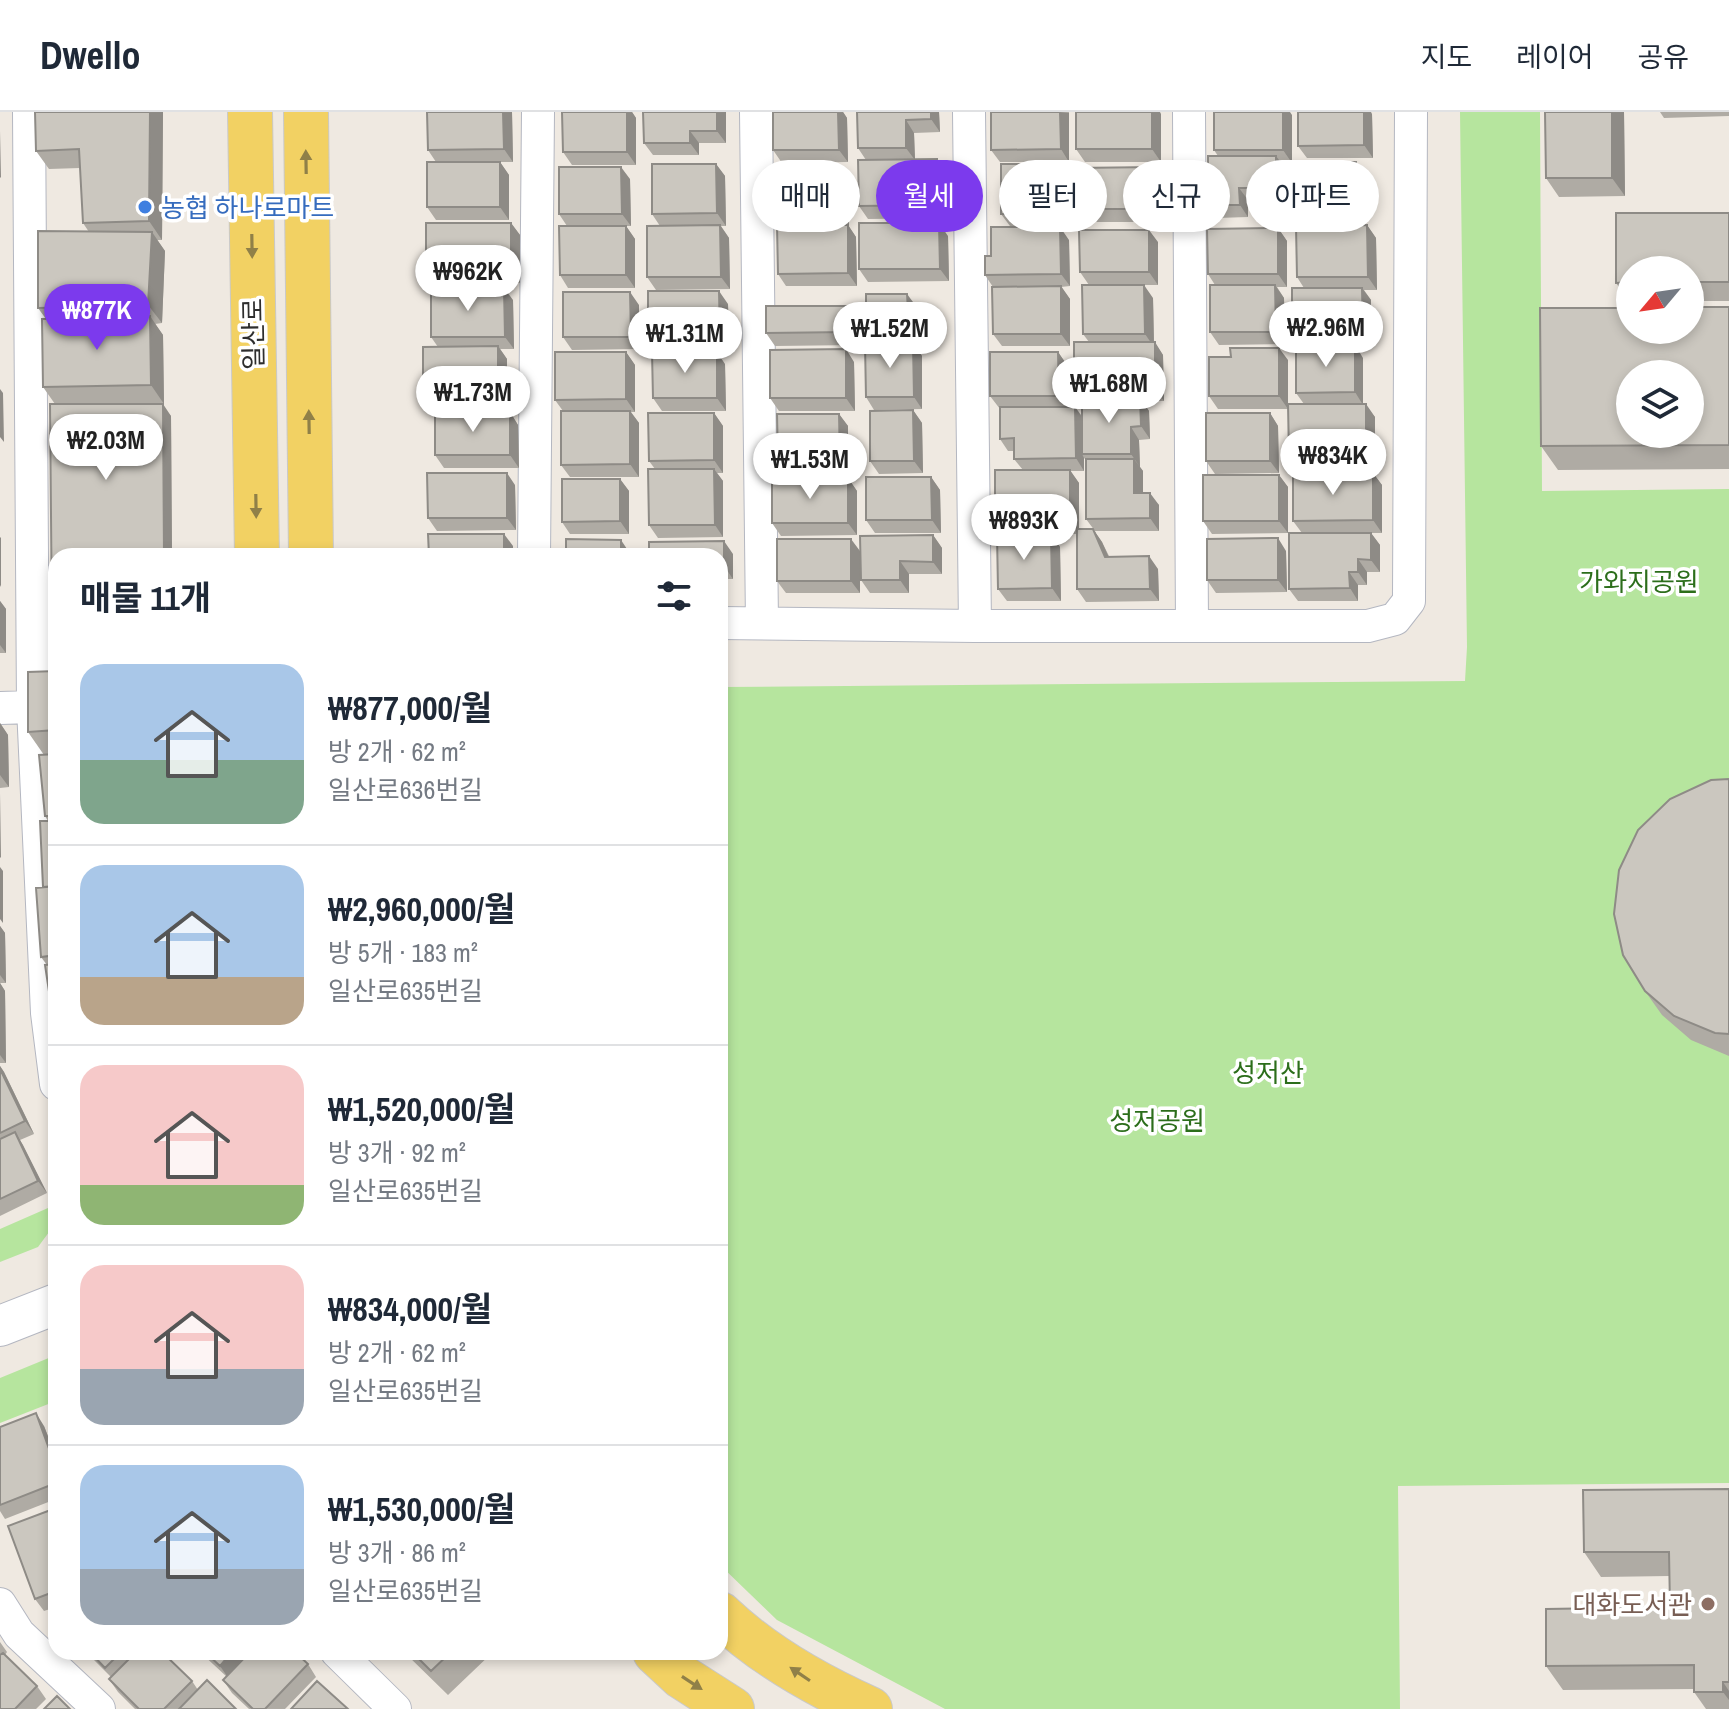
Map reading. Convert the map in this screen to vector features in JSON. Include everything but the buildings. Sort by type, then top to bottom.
[{"type":"main road","name":"일산로","points":[[250,112],[257,548]]},
{"type":"main road","points":[[306,112],[311,548]]},
{"type":"main road","points":[[728,1622],[817,1685],[870,1709]]},
{"type":"main road","points":[[664,1660],[682,1677],[732,1709]]},
{"type":"street","points":[[29,112],[33,707],[48,1016]]},
{"type":"street","points":[[534,548],[538,112]]},
{"type":"street","points":[[756,112],[762,623]]},
{"type":"street","points":[[969,112],[975,626]]},
{"type":"street","points":[[1189,112],[1192,626]]},
{"type":"street","points":[[728,623],[1368,626],[1395,619],[1409,601],[1411,112]]},
{"type":"street","points":[[0,708],[33,707]]},
{"type":"street","points":[[0,1326],[48,1307]]},
{"type":"street","points":[[0,1604],[19,1634],[99,1709]]},
{"type":"street","points":[[345,1660],[395,1709]]},
{"type":"green space","name":"성저공원","points":[[1460,112],[1540,112],[1542,491],[1729,489],[1729,1483],[1398,1486],[1400,1709],[945,1709],[777,1620],[728,1573],[728,687],[1465,681]]},
{"type":"green space","points":[[48,1208],[48,1233],[38,1247],[0,1262],[0,1229]]},
{"type":"green space","points":[[48,1358],[48,1404],[0,1423],[0,1378]]},
{"type":"place","name":"농협 하나로마트","points":[[145,207]]},
{"type":"place","name":"대화도서관","points":[[1708,1604]]},
{"type":"park label","name":"가와지공원","points":[[1639,581]]},
{"type":"park label","name":"성저산","points":[[1268,1072]]}]
